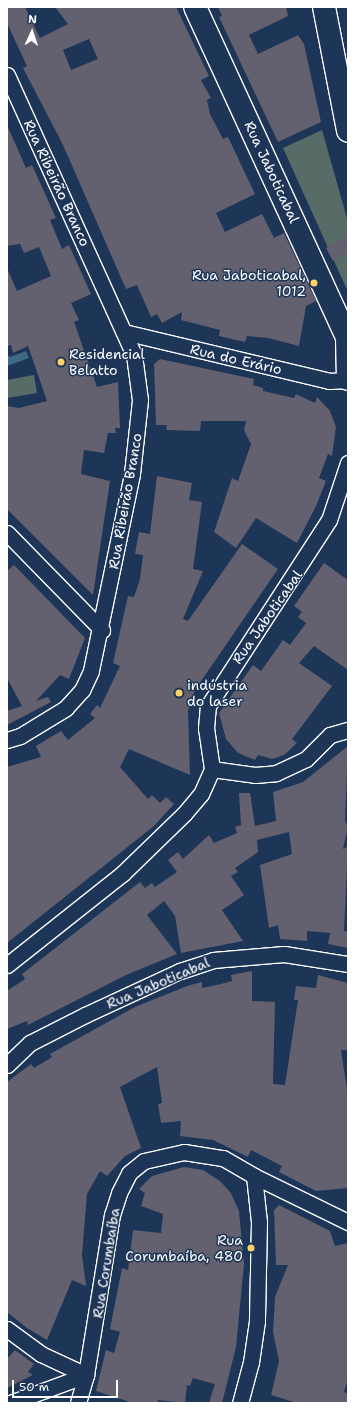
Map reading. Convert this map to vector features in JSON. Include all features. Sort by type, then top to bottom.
[{"type":"main road","name":"Rua Jaboticabal","points":[[195,7],[347,339],[348,379]]},
{"type":"main road","points":[[324,7],[348,132]]},
{"type":"street","name":"Rua Ribeirão Branco","points":[[7,75],[134,356],[140,400],[138,435],[102,630],[91,671],[72,702],[45,723],[7,740]]},
{"type":"street","name":"Rua do Erário","points":[[124,332],[329,381],[348,379]]},
{"type":"street","name":"Rua Jaboticabal","points":[[212,769],[206,728],[208,706],[329,520],[348,463]]},
{"type":"street","points":[[7,533],[102,630]]},
{"type":"street","points":[[7,965],[122,874],[167,831],[193,805],[212,769],[255,774],[276,773],[306,759],[330,735],[348,730]]},
{"type":"street","name":"Rua Jaboticabal","points":[[8,1062],[30,1043],[85,1015],[173,974],[213,960],[284,954],[348,964]]},
{"type":"street","name":"Rua Corumbaíba","points":[[78,1403],[86,1374],[112,1215],[129,1173],[144,1161],[184,1152],[223,1158],[254,1176],[348,1222]]},
{"type":"street","points":[[240,1403],[251,1362],[257,1321],[259,1222],[254,1176]]},
{"type":"street","points":[[7,1329],[41,1354],[86,1374]]},
{"type":"street","points":[[10,1403],[86,1374]]},
{"type":"green space","points":[[322,130],[348,222],[348,292],[283,148]]},
{"type":"green space","points":[[34,375],[37,393],[7,398],[7,380]]},
{"type":"water","points":[[26,351],[29,358],[7,366],[7,354],[10,357]]},
{"type":"building","points":[[7,7],[25,7],[40,38],[68,24],[55,7],[176,7],[209,76],[201,80],[211,98],[207,100],[210,114],[223,139],[228,137],[255,194],[216,213],[225,232],[262,214],[274,238],[284,233],[316,301],[306,306],[299,346],[268,338],[247,336],[245,342],[219,336],[220,330],[181,320],[182,312],[162,323],[157,314],[151,317],[137,285],[126,289],[63,145],[23,68],[27,66],[7,23]],"holes":[[[89,39],[98,59],[71,70],[63,50]]]},
{"type":"building","points":[[218,7],[286,7],[288,16],[249,35],[258,54],[298,35],[304,44],[321,122],[278,142],[219,17],[222,16]]},
{"type":"building","points":[[7,125],[26,168],[32,165],[56,218],[50,220],[62,249],[69,245],[91,294],[71,303],[79,320],[74,322],[97,387],[118,382],[120,428],[115,428],[116,433],[108,433],[104,453],[84,450],[81,474],[110,481],[93,595],[7,509],[7,406],[19,408],[47,401],[28,346],[13,353],[11,345],[7,346],[7,268],[17,291],[51,276],[39,247],[24,253],[20,244],[7,246]]},
{"type":"building","points":[[348,236],[348,252],[333,261],[326,248]]},
{"type":"building","points":[[160,359],[254,379],[253,385],[263,388],[263,391],[294,398],[296,394],[315,403],[317,397],[330,411],[336,427],[332,456],[328,454],[319,478],[326,481],[316,506],[297,543],[256,518],[236,548],[214,532],[232,478],[238,481],[251,444],[244,430],[246,421],[201,421],[200,431],[166,430],[167,425],[156,425],[154,364]]},
{"type":"building","points":[[157,476],[192,483],[189,500],[202,502],[193,569],[203,571],[183,619],[188,621],[242,544],[278,569],[195,690],[188,711],[190,775],[129,749],[120,767],[148,799],[152,795],[160,803],[166,797],[174,804],[154,826],[7,943],[7,767],[41,757],[36,746],[61,731],[68,740],[95,718],[90,714],[97,705],[100,708],[120,666],[113,663],[128,596],[134,597],[140,579],[143,555],[135,554],[139,532],[150,534]]},
{"type":"building","points":[[324,563],[348,580],[348,670],[314,646],[299,663],[332,686],[292,739],[297,743],[284,755],[272,759],[258,755],[255,760],[238,753],[226,739],[219,713],[253,665],[261,671],[283,640],[290,645],[306,623],[298,617],[302,612],[294,606]]},
{"type":"building","points":[[14,565],[85,638],[69,679],[60,675],[36,701],[48,697],[51,702],[7,725],[7,711],[22,706],[7,678],[7,571]]},
{"type":"building","points":[[348,746],[345,821],[348,826],[343,849],[348,846],[344,931],[348,932],[348,948],[328,944],[330,933],[307,931],[307,941],[280,939],[278,925],[269,928],[260,865],[292,854],[289,832],[257,840],[258,852],[235,868],[238,872],[231,876],[244,895],[222,910],[243,941],[181,953],[175,916],[164,901],[147,915],[177,954],[126,975],[28,1025],[27,1021],[7,1029],[7,991],[25,979],[22,974],[140,882],[145,888],[152,883],[155,887],[177,872],[168,860],[178,852],[183,859],[209,835],[214,843],[237,833],[235,827],[241,825],[239,793],[250,793],[255,826],[276,821],[273,792],[303,782]]},
{"type":"building","points":[[252,971],[252,1001],[275,1002],[273,1084],[285,1085],[298,1000],[294,1000],[296,986],[316,988],[318,975],[348,983],[348,1050],[341,1050],[348,1096],[348,1188],[316,1191],[279,1172],[282,1166],[251,1150],[248,1157],[213,1140],[180,1136],[181,1121],[161,1123],[158,1104],[162,1103],[157,1067],[120,1087],[141,1148],[125,1156],[107,1176],[100,1171],[87,1194],[82,1255],[86,1286],[72,1280],[47,1340],[27,1328],[7,1312],[7,1082],[31,1064],[34,1068],[52,1057],[50,1054],[135,1007],[187,986],[202,982],[202,988],[221,984],[232,981],[231,975]]},
{"type":"building","points":[[184,1167],[203,1170],[220,1181],[231,1193],[239,1211],[244,1264],[236,1347],[222,1403],[209,1403],[215,1384],[193,1378],[190,1386],[187,1385],[185,1403],[158,1400],[157,1403],[133,1403],[96,1391],[106,1350],[114,1353],[120,1332],[110,1329],[122,1268],[128,1270],[133,1230],[161,1233],[163,1214],[141,1206],[145,1193],[139,1189],[152,1176]]},
{"type":"building","points":[[279,1205],[330,1231],[335,1246],[348,1243],[348,1379],[344,1392],[348,1394],[348,1403],[297,1403],[271,1395],[279,1361],[273,1332],[275,1297],[288,1265],[276,1265],[274,1210]]},
{"type":"building","points":[[15,1350],[34,1364],[28,1372],[33,1375],[7,1388],[7,1359]]},
{"type":"place","name":"Rua Jaboticabal, 1012","points":[[314,283]]},
{"type":"place","name":"Residencial Belatto","points":[[61,362]]},
{"type":"place","name":"indústria do laser","points":[[179,693]]},
{"type":"place","name":"Rua Corumbaíba, 480","points":[[251,1248]]}]
